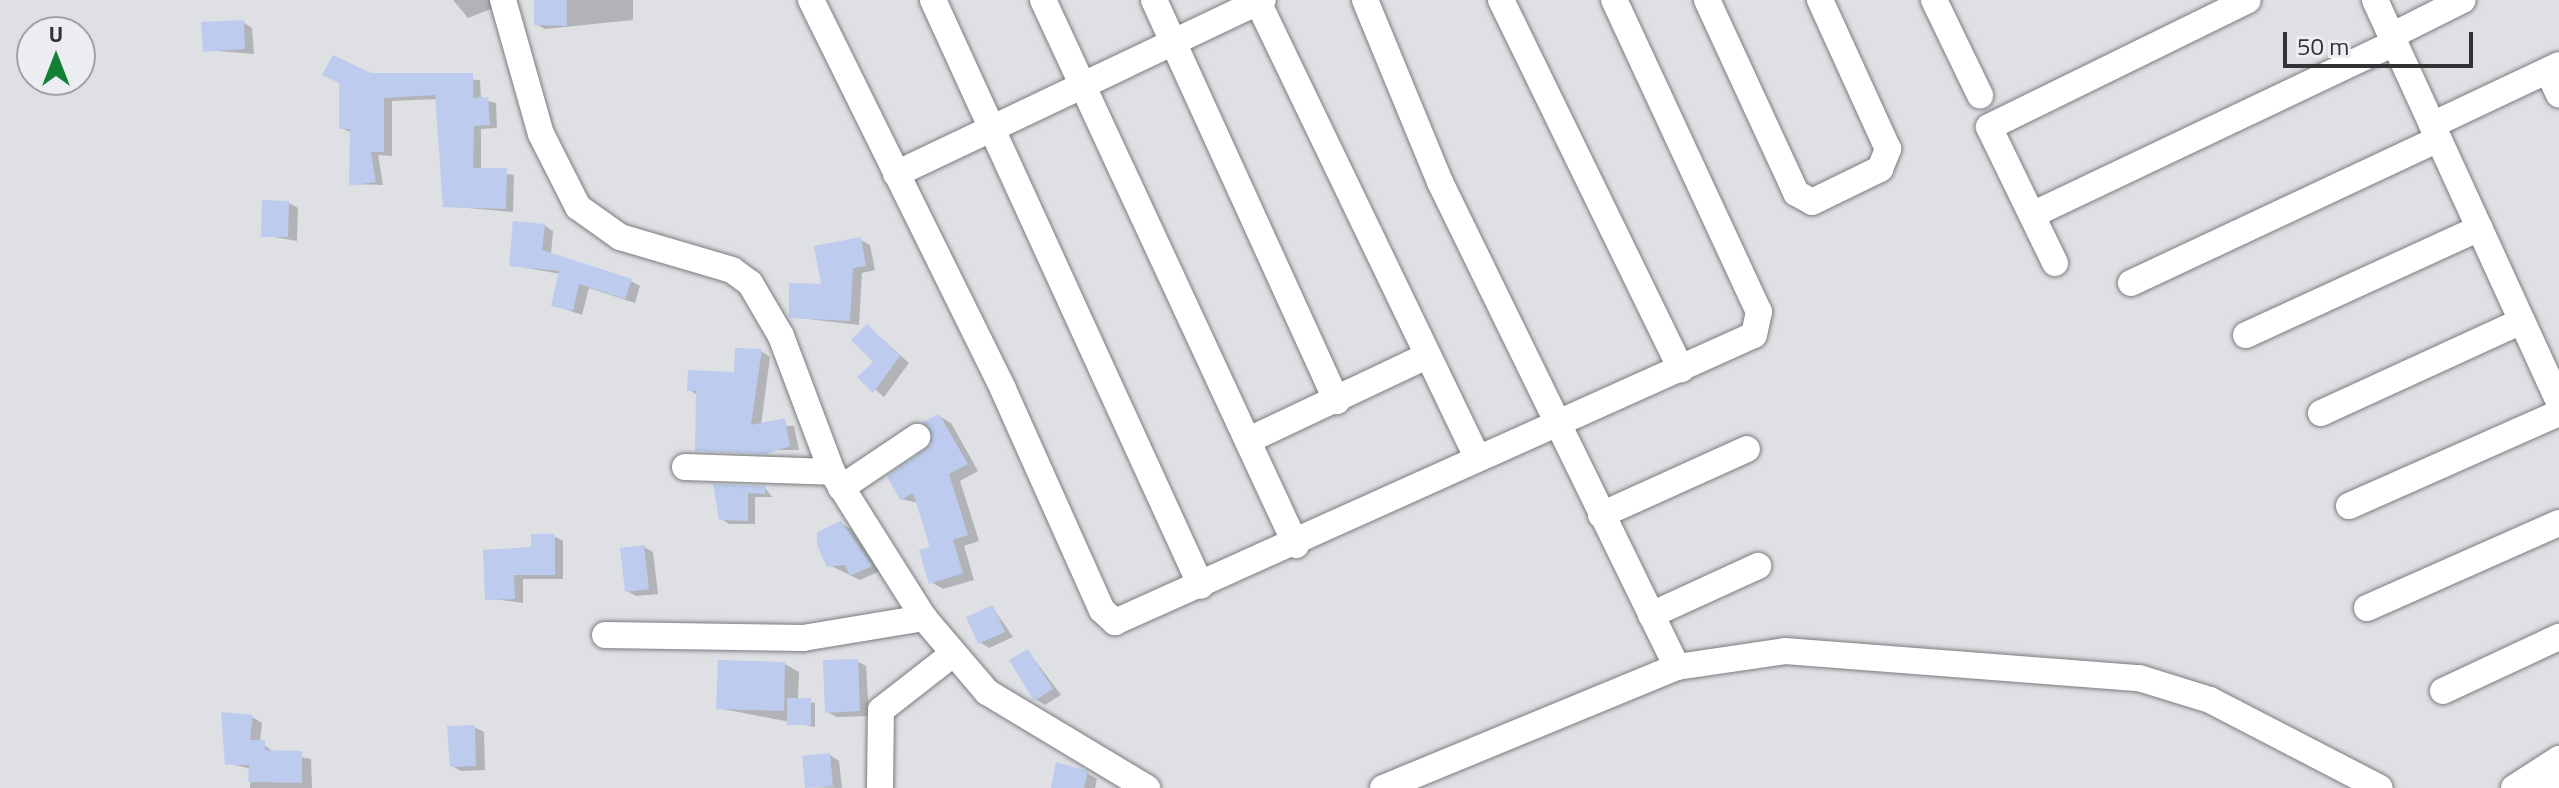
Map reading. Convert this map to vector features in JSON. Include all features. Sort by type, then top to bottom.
[{"type":"street","points":[[503,0],[516,60],[564,188],[620,237],[750,283],[776,325],[837,480],[924,618],[953,654],[1022,716],[1147,788]]},
{"type":"street","points":[[811,0],[1106,618],[1131,619],[1296,545],[1477,457],[1741,346],[1760,326],[1759,312],[1614,0]]},
{"type":"street","points":[[933,0],[1201,586]]},
{"type":"street","points":[[1043,0],[1296,545]]},
{"type":"street","points":[[1154,0],[1337,401]]},
{"type":"street","points":[[1365,0],[1440,182],[1677,667]]},
{"type":"street","points":[[1501,0],[1681,369]]},
{"type":"street","points":[[1707,0],[1796,193],[1812,202],[1880,169],[1888,149],[1820,0]]},
{"type":"street","points":[[1934,0],[1980,95]]},
{"type":"street","points":[[2055,263],[1989,127],[1997,118],[2193,12],[2248,0]]},
{"type":"street","points":[[2375,0],[2559,401]]},
{"type":"street","points":[[2032,215],[2393,39],[2463,0]]},
{"type":"street","points":[[896,174],[1259,1],[1477,457]]},
{"type":"street","points":[[2131,283],[2435,132],[2553,68],[2559,95]]},
{"type":"street","points":[[2246,335],[2480,228]]},
{"type":"street","points":[[2321,413],[2522,321]]},
{"type":"street","points":[[1249,440],[1427,356]]},
{"type":"street","points":[[2349,506],[2559,413]]},
{"type":"street","points":[[685,467],[837,480],[917,437]]},
{"type":"street","points":[[1601,515],[1747,449]]},
{"type":"street","points":[[2367,608],[2559,523]]},
{"type":"street","points":[[1651,615],[1758,566]]},
{"type":"street","points":[[605,635],[803,638],[924,618]]},
{"type":"street","points":[[2443,691],[2559,637]]},
{"type":"street","points":[[1383,788],[1677,667],[1785,651],[2139,678],[2210,700],[2380,788]]},
{"type":"street","points":[[880,788],[881,710],[953,654]]},
{"type":"street","points":[[2514,788],[2559,759]]},
{"type":"street","points":[[2549,788],[2559,783]]},
{"type":"building","points":[[534,0],[567,0],[567,26],[534,25]]},
{"type":"building","points":[[244,20],[245,49],[203,52],[201,22]]},
{"type":"building","points":[[333,55],[371,73],[473,73],[473,98],[488,97],[490,125],[474,126],[473,168],[507,168],[506,209],[443,207],[435,95],[384,98],[384,152],[371,152],[376,182],[349,186],[350,129],[339,129],[339,83],[322,75]]},
{"type":"building","points":[[262,200],[289,201],[288,237],[261,237]]},
{"type":"building","points":[[513,221],[545,224],[542,250],[632,279],[625,299],[579,284],[573,311],[551,306],[559,271],[509,266]]},
{"type":"building","points":[[861,237],[866,266],[853,268],[850,321],[789,318],[789,283],[821,284],[814,246]]},
{"type":"building","points":[[867,324],[900,356],[873,393],[857,377],[873,362],[851,340]]},
{"type":"building","points":[[735,348],[762,349],[751,425],[785,418],[790,446],[767,454],[695,451],[696,391],[687,391],[688,370],[734,372]]},
{"type":"building","points":[[939,414],[968,464],[949,474],[968,535],[953,540],[963,573],[929,584],[919,550],[930,547],[913,493],[900,500],[887,476],[931,445],[923,422]]},
{"type":"building","points":[[713,484],[765,486],[765,494],[748,493],[748,521],[719,520]]},
{"type":"building","points":[[841,521],[872,566],[850,576],[845,565],[827,567],[817,545],[817,532]]},
{"type":"building","points":[[531,534],[555,534],[555,575],[514,575],[515,599],[485,600],[483,550],[531,547]]},
{"type":"building","points":[[644,545],[649,589],[625,592],[620,548]]},
{"type":"building","points":[[993,605],[1005,632],[978,644],[966,617]]},
{"type":"building","points":[[1028,649],[1053,689],[1034,701],[1009,660]]},
{"type":"building","points":[[858,659],[860,711],[825,713],[823,660]]},
{"type":"building","points":[[718,660],[785,662],[784,711],[716,709]]},
{"type":"building","points":[[787,698],[811,698],[811,725],[787,725]]},
{"type":"building","points":[[221,712],[253,715],[250,740],[265,740],[265,750],[302,751],[302,783],[248,782],[249,765],[225,765]]},
{"type":"building","points":[[475,725],[476,766],[450,767],[447,726]]},
{"type":"building","points":[[830,753],[833,786],[805,788],[802,756]]},
{"type":"building","points":[[1056,762],[1088,771],[1084,788],[1051,788]]}]
